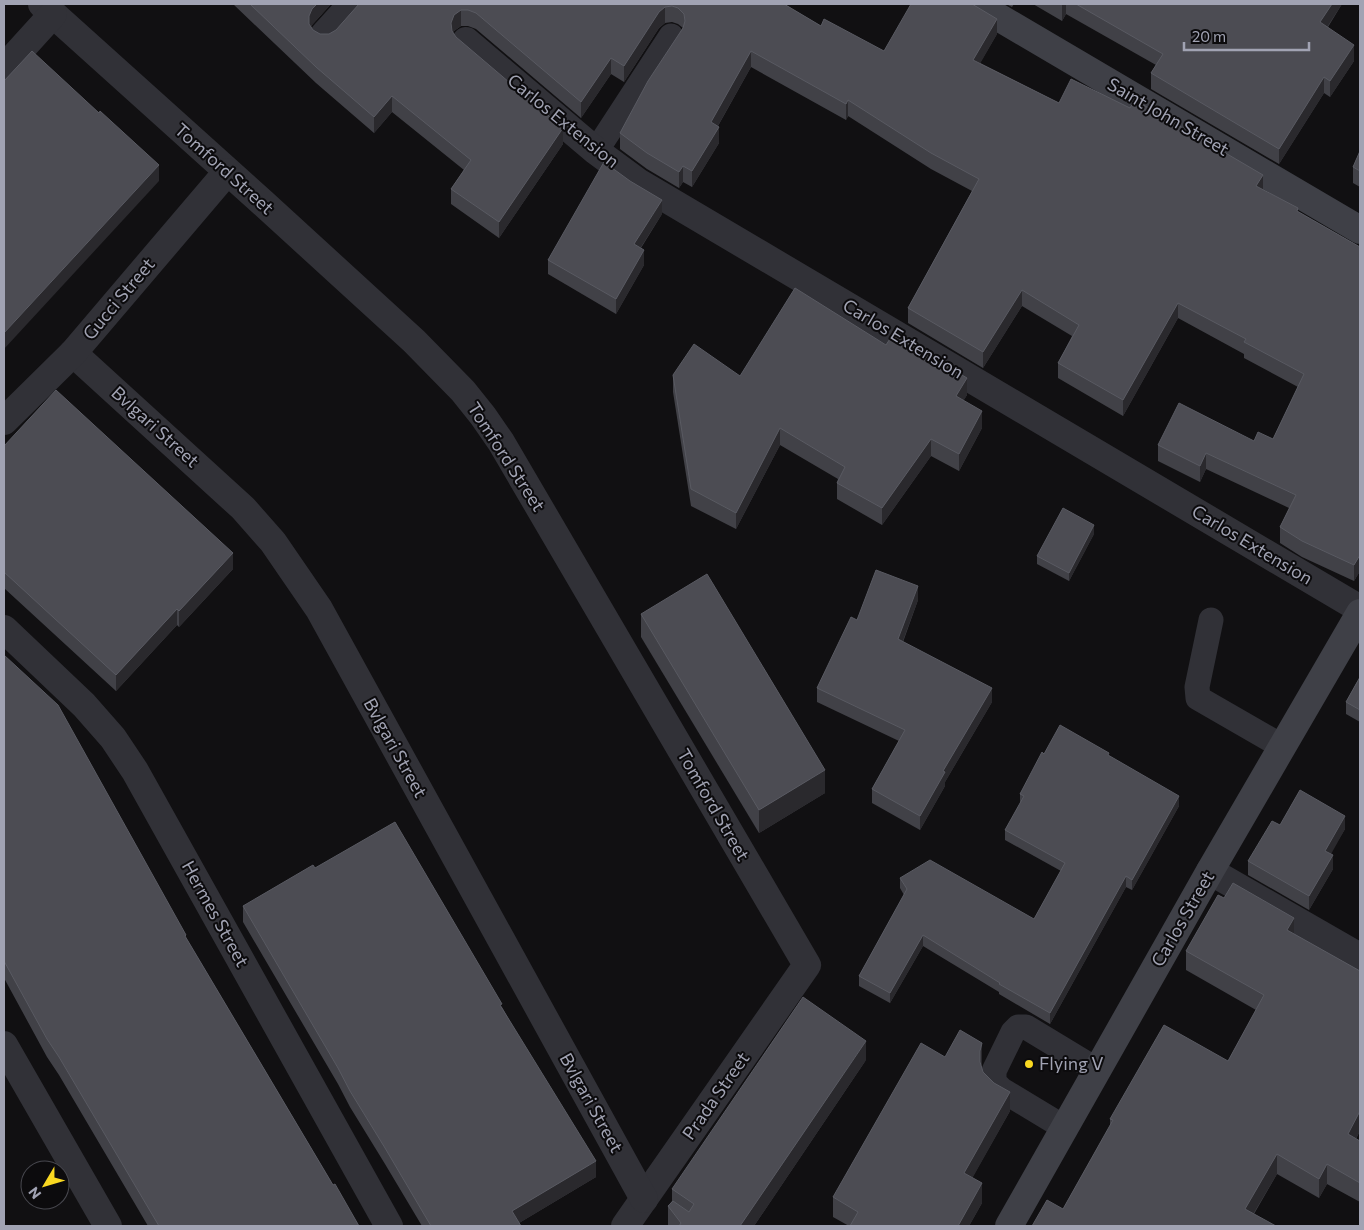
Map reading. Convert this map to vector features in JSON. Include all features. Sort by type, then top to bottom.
[{"type":"street","points":[[324,35],[352,4]]},
{"type":"street","name":"Saint John Street","points":[[976,4],[1360,230]]},
{"type":"street","points":[[4,68],[48,9]]},
{"type":"street","name":"Tomford Street","points":[[48,9],[414,342],[463,391],[483,416],[501,442],[807,965]]},
{"type":"street","name":"Carlos Extension","points":[[466,41],[596,151],[638,182],[1360,609]]},
{"type":"street","name":"Gucci Street","points":[[4,421],[74,353],[227,172]]},
{"type":"street","name":"Bvlgari Street","points":[[74,353],[244,508],[273,542],[298,577],[318,609],[644,1199]]},
{"type":"street","name":"Carlos Street","points":[[1009,1226],[1210,871],[1360,613]]},
{"type":"street","name":"Hermes Street","points":[[4,629],[84,705],[113,738],[135,771],[389,1226]]},
{"type":"street","points":[[1210,871],[1360,957]]},
{"type":"street","name":"Prada Street","points":[[625,1226],[807,965]]},
{"type":"street","points":[[4,1045],[108,1226]]},
{"type":"lane","points":[[596,151],[671,36]]},
{"type":"lane","points":[[1211,620],[1197,687],[1198,698],[1283,747]]},
{"type":"lane","points":[[1065,1128],[1002,1090],[994,1082],[994,1071],[1013,1032],[1018,1027],[1026,1027],[1097,1070]]},
{"type":"building","points":[[250,4],[317,4],[309,16],[309,24],[313,30],[320,34],[329,34],[336,30],[359,4],[784,4],[821,26],[824,19],[884,51],[911,4],[972,4],[997,19],[973,60],[1059,103],[1071,79],[1130,108],[1135,100],[1263,175],[1256,186],[1298,208],[1297,211],[1360,247],[1360,555],[1354,565],[1302,541],[1280,527],[1296,495],[1206,453],[1200,466],[1158,445],[1179,403],[1254,441],[1258,432],[1273,439],[1304,374],[1244,342],[1246,339],[1178,303],[1123,400],[1058,363],[1079,325],[1022,290],[983,352],[908,308],[979,179],[931,153],[848,100],[846,104],[751,51],[711,122],[719,127],[692,171],[683,166],[679,172],[647,153],[620,133],[648,81],[683,28],[684,14],[678,8],[672,6],[665,7],[659,12],[624,66],[611,58],[581,102],[476,13],[461,10],[454,15],[451,23],[452,31],[456,37],[563,128],[499,222],[451,189],[471,160],[392,96],[374,117],[316,67]]},
{"type":"building","points":[[1076,4],[1332,4],[1320,22],[1354,45],[1330,81],[1324,77],[1279,149],[1151,73],[1163,54]]},
{"type":"building","points":[[32,51],[159,165],[4,333],[4,81]]},
{"type":"building","points":[[1360,151],[1360,171],[1353,167]]},
{"type":"building","points":[[604,162],[630,181],[662,200],[634,244],[644,250],[616,299],[548,260]]},
{"type":"building","points":[[795,288],[886,345],[893,334],[967,378],[956,396],[982,411],[959,454],[931,439],[882,508],[837,483],[845,467],[780,428],[736,513],[691,489],[673,375],[694,344],[740,376]]},
{"type":"building","points":[[56,390],[233,553],[179,611],[177,609],[116,675],[4,572],[4,446]]},
{"type":"building","points":[[1063,508],[1094,525],[1069,573],[1037,556]]},
{"type":"building","points":[[876,570],[918,586],[898,639],[992,688],[943,771],[945,772],[920,816],[872,789],[905,730],[817,688],[851,617],[857,620]]},
{"type":"building","points":[[707,574],[825,770],[759,810],[641,614]]},
{"type":"building","points":[[4,655],[58,705],[185,936],[359,1226],[159,1226],[47,1039],[4,961]]},
{"type":"building","points":[[1360,677],[1360,710],[1346,702]]},
{"type":"building","points":[[1060,725],[1179,796],[1132,880],[1126,876],[1050,1013],[999,984],[923,935],[890,993],[859,976],[907,889],[900,878],[930,860],[1034,919],[1065,863],[1005,830],[1024,796],[1020,794],[1042,752],[1044,754]]},
{"type":"building","points":[[1300,790],[1345,816],[1325,851],[1333,855],[1309,896],[1248,861],[1272,821],[1280,825]]},
{"type":"building","points":[[395,822],[502,1004],[500,1005],[596,1161],[512,1211],[521,1226],[431,1226],[243,906],[313,865],[315,868]]},
{"type":"building","points":[[1233,883],[1294,918],[1287,930],[1360,971],[1360,1111],[1348,1134],[1360,1141],[1360,1183],[1327,1164],[1319,1179],[1277,1154],[1245,1209],[1276,1226],[1032,1226],[1047,1200],[1063,1209],[1113,1120],[1110,1119],[1164,1025],[1228,1061],[1264,995],[1186,951],[1218,895],[1224,898]]},
{"type":"building","points":[[803,997],[866,1041],[740,1226],[679,1226],[681,1223],[668,1206],[673,1201],[689,1212],[694,1204],[672,1189]]},
{"type":"building","points":[[960,1030],[982,1043],[980,1062],[983,1072],[994,1083],[1010,1092],[964,1173],[982,1183],[958,1226],[850,1226],[858,1212],[833,1197],[921,1043],[945,1057]]},
{"type":"place","name":"Flying V","points":[[1029,1064]]}]
